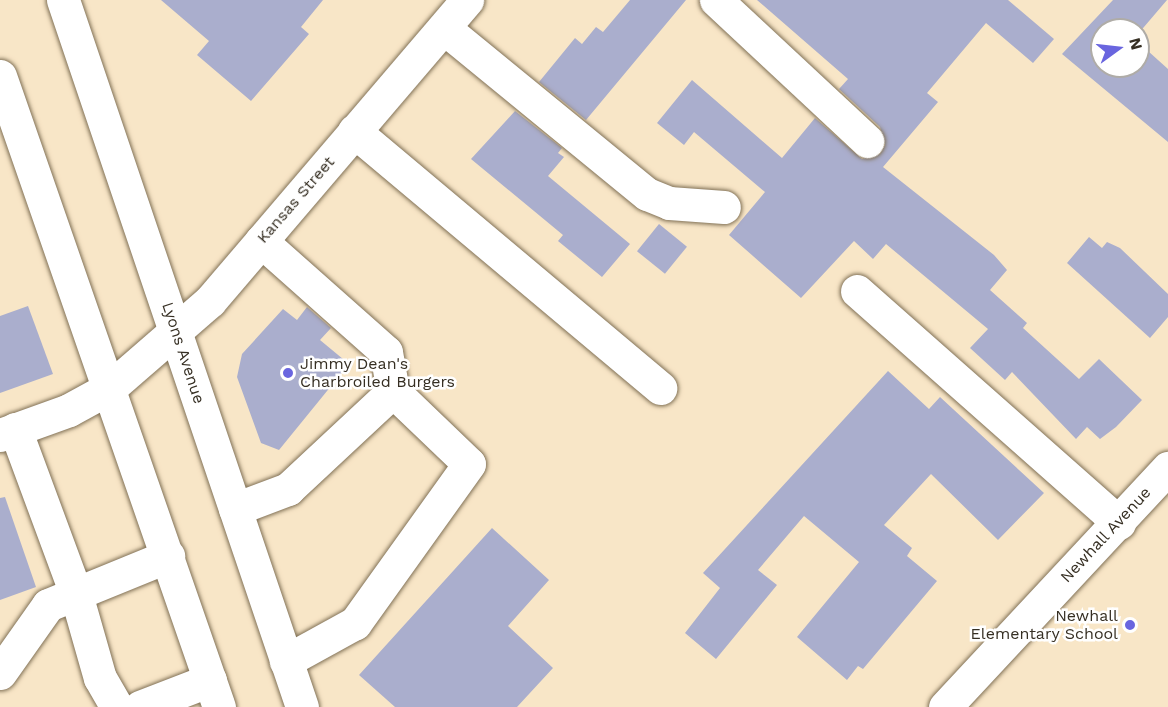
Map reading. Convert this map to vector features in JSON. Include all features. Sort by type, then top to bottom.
[{"type":"main road","name":"Lyons Avenue","points":[[63,0],[302,707]]},
{"type":"main road","name":"Kansas Street","points":[[8,432],[69,410],[111,387],[177,332],[261,241],[467,0]]},
{"type":"main road","points":[[716,0],[867,141]]},
{"type":"main road","points":[[444,28],[647,194],[669,203],[724,207]]},
{"type":"main road","points":[[0,76],[111,387],[215,694],[140,707]]},
{"type":"main road","points":[[354,132],[660,388]]},
{"type":"main road","points":[[261,241],[386,352],[393,391],[469,464],[355,623],[286,661]]},
{"type":"main road","points":[[856,291],[1119,523]]},
{"type":"main road","points":[[235,509],[288,489],[393,391]]},
{"type":"main road","points":[[8,432],[76,594],[99,678],[117,707]]},
{"type":"main road","name":"Newhall Avenue","points":[[945,707],[1168,468]]},
{"type":"main road","points":[[0,673],[48,605],[168,556]]},
{"type":"building","points":[[161,0],[323,0],[301,27],[309,34],[251,101],[197,55],[209,41]]},
{"type":"building","points":[[630,0],[686,0],[586,120],[539,82],[575,38],[582,44],[596,27],[603,32]]},
{"type":"building","points":[[757,0],[1008,0],[1054,39],[1033,63],[986,23],[927,93],[938,102],[883,167],[994,255],[1007,270],[990,290],[1027,323],[1023,328],[1079,379],[1099,359],[1142,400],[1116,427],[1100,439],[1087,427],[1076,439],[1012,372],[1005,380],[970,348],[988,329],[886,244],[873,259],[854,241],[801,298],[729,235],[765,192],[694,132],[684,145],[657,123],[692,80],[782,158],[815,118],[862,159],[880,154],[885,145],[880,127],[839,89],[848,79]]},
{"type":"building","points":[[1113,0],[1167,0],[1150,20],[1150,18],[1096,18]]},
{"type":"building","points":[[1090,24],[1090,77],[1062,54]]},
{"type":"building","points":[[1150,53],[1168,69],[1168,142],[1091,78],[1150,78]]},
{"type":"building","points":[[515,111],[562,148],[558,153],[564,157],[548,176],[630,244],[602,277],[558,241],[563,235],[471,159]]},
{"type":"building","points":[[659,224],[687,247],[665,274],[637,251]]},
{"type":"building","points":[[1089,237],[1102,248],[1107,242],[1120,248],[1168,294],[1168,317],[1150,338],[1067,263]]},
{"type":"building","points":[[28,306],[53,374],[0,393],[0,316]]},
{"type":"building","points":[[307,307],[331,328],[320,340],[349,364],[279,450],[261,443],[237,377],[242,354],[283,309],[297,320]]},
{"type":"building","points":[[888,371],[929,409],[940,397],[1044,493],[998,540],[931,474],[884,525],[912,548],[907,556],[937,581],[863,669],[858,666],[847,680],[797,637],[859,562],[804,516],[758,570],[777,585],[716,659],[685,633],[720,588],[703,573]]},
{"type":"building","points":[[5,497],[36,587],[0,600],[0,498]]},
{"type":"building","points":[[492,528],[549,580],[508,626],[553,668],[517,707],[395,707],[359,675]]},
{"type":"place","name":"Jimmy Dean's Charbroiled Burgers","points":[[288,373]]},
{"type":"place","name":"Newhall Elementary School","points":[[1130,625]]}]
